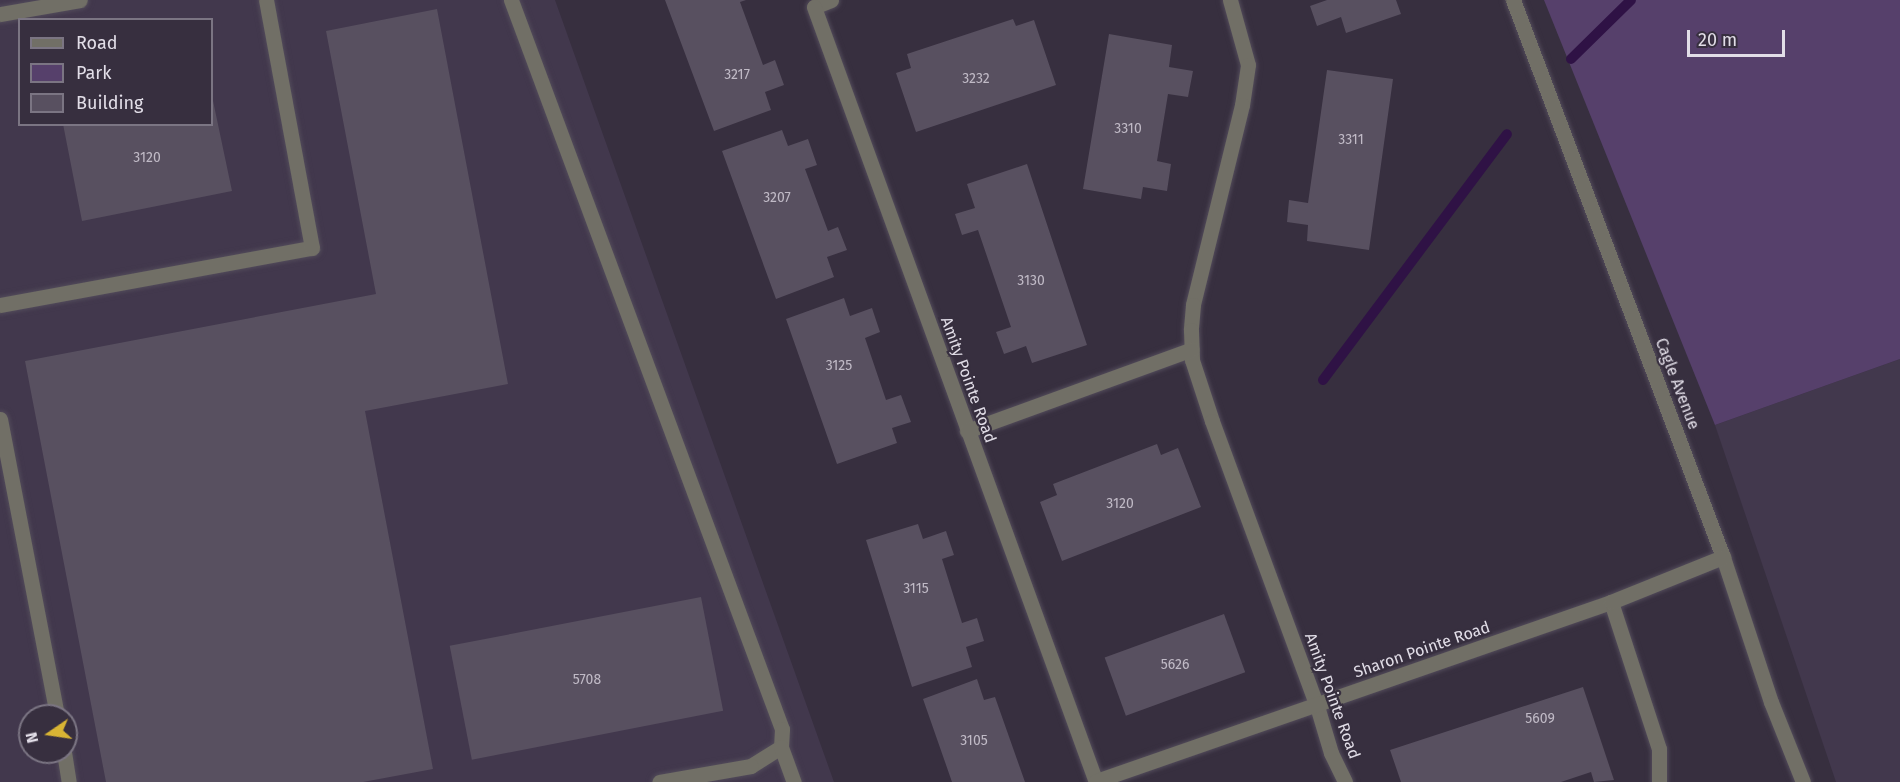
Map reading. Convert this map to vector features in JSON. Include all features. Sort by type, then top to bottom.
[{"type":"street","points":[[0,14],[80,0]]},
{"type":"street","points":[[0,305],[312,248],[266,0]]},
{"type":"street","points":[[511,0],[782,729],[781,747],[794,782]]},
{"type":"street","name":"Amity Pointe Road","points":[[831,0],[814,7],[1096,781]]},
{"type":"street","name":"Amity Pointe Road","points":[[1230,0],[1248,65],[1242,105],[1193,305],[1192,360],[1212,421],[1317,706],[1331,753],[1345,782]]},
{"type":"street","name":"Cagle Avenue","points":[[1513,0],[1723,557],[1771,702],[1803,782]]},
{"type":"street","points":[[967,431],[1192,349]]},
{"type":"street","points":[[0,419],[6,482],[54,704]]},
{"type":"street","name":"Sharon Pointe Road","points":[[1096,781],[1611,602],[1723,557]]},
{"type":"street","points":[[1611,602],[1659,749],[1659,782]]},
{"type":"street","points":[[660,782],[751,766],[781,747]]},
{"type":"street","points":[[66,764],[69,782]]},
{"type":"shaded area","points":[[0,0],[555,0],[834,782],[0,782]]},
{"type":"shaded area","points":[[1900,359],[1900,782],[1836,782],[1715,425]]},
{"type":"green space","points":[[1544,0],[1900,0],[1900,359],[1715,425]]},
{"type":"building","points":[[665,0],[746,0],[740,2],[763,65],[775,60],[784,85],[765,92],[771,110],[714,131]]},
{"type":"building","points":[[1327,0],[1396,0],[1401,14],[1346,33],[1341,17],[1317,26],[1310,6]]},
{"type":"building","points":[[437,9],[508,384],[365,411],[433,769],[363,782],[106,782],[25,361],[376,294],[326,31]]},
{"type":"building","points":[[1013,19],[1016,26],[1034,20],[1056,85],[916,132],[896,73],[911,68],[907,54]]},
{"type":"building","points":[[1109,34],[1172,45],[1169,67],[1193,71],[1188,97],[1168,94],[1157,161],[1171,164],[1167,191],[1143,187],[1141,199],[1083,189]]},
{"type":"building","points":[[1327,70],[1393,79],[1369,250],[1307,241],[1308,225],[1287,222],[1289,200],[1308,203]]},
{"type":"building","points":[[213,101],[232,191],[82,221],[63,126],[213,126]]},
{"type":"building","points":[[782,130],[788,146],[808,139],[817,165],[805,169],[828,231],[838,227],[847,250],[827,257],[834,277],[776,299],[722,151]]},
{"type":"building","points":[[1027,164],[1087,345],[1032,363],[1026,346],[1004,354],[996,332],[1011,327],[978,230],[962,235],[955,214],[975,208],[967,184]]},
{"type":"building","points":[[844,298],[850,316],[872,308],[880,332],[865,338],[886,400],[901,395],[911,422],[892,428],[897,443],[837,464],[786,319]]},
{"type":"building","points":[[1157,444],[1161,455],[1178,448],[1201,507],[1062,561],[1040,502],[1057,495],[1053,484]]},
{"type":"building","points":[[918,524],[923,539],[946,531],[954,555],[942,559],[962,623],[977,618],[984,641],[966,647],[972,667],[912,687],[866,540]]},
{"type":"building","points":[[701,597],[723,711],[472,760],[450,646]]},
{"type":"building","points":[[1224,614],[1245,672],[1126,716],[1105,657]]},
{"type":"building","points":[[977,679],[984,700],[995,697],[1025,782],[952,782],[923,699]]},
{"type":"building","points":[[1583,687],[1614,780],[1594,782],[1591,772],[1561,782],[1401,782],[1390,750]]},
{"type":"waterway","points":[[1571,59],[1631,0]]},
{"type":"waterway","points":[[1323,380],[1507,134]]}]
